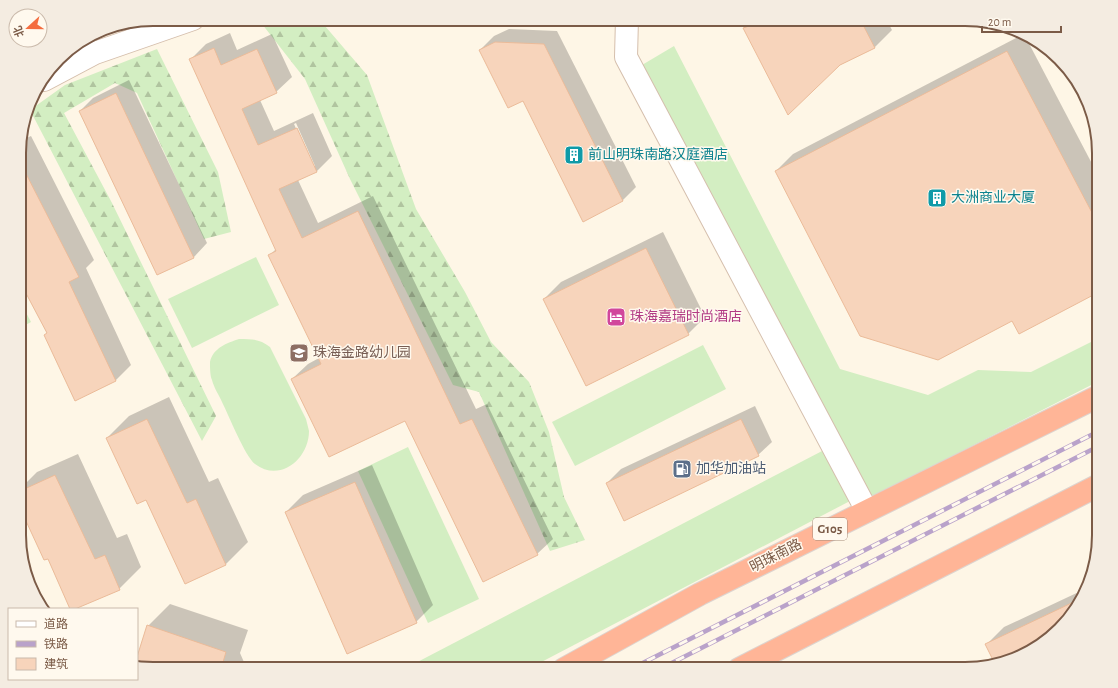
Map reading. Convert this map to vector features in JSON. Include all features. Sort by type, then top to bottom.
[{"type":"highway","name":"明珠南路","points":[[577,662],[700,594],[1092,399]]},
{"type":"highway","points":[[753,662],[1092,489]]},
{"type":"street","points":[[53,75],[95,53],[173,26]]},
{"type":"street","points":[[627,26],[626,57],[867,511]]},
{"type":"green space","points":[[264,26],[325,26],[367,75],[416,209],[465,292],[491,342],[529,382],[549,432],[564,497],[585,540],[550,551],[479,392],[453,385],[350,179],[305,79]]},
{"type":"green space","points":[[674,46],[840,369],[928,395],[978,370],[1031,372],[1092,342],[1092,385],[872,497],[642,65]]},
{"type":"green space","points":[[157,49],[218,172],[231,232],[204,239],[137,93],[115,83],[64,113],[112,203],[216,416],[202,441],[32,114],[36,106],[65,85]]},
{"type":"green space","points":[[256,257],[279,305],[192,348],[168,299]]},
{"type":"green space","points":[[26,312],[31,322],[26,325]]},
{"type":"green space","points":[[239,339],[256,340],[263,342],[270,347],[306,419],[309,431],[308,441],[304,451],[299,459],[283,469],[274,471],[264,469],[251,460],[237,435],[213,383],[210,362],[214,353],[221,347]]},
{"type":"green space","points":[[703,345],[726,389],[575,466],[552,422]]},
{"type":"green space","points":[[408,447],[479,599],[428,623],[358,471]]},
{"type":"green space","points":[[824,450],[850,501],[541,662],[417,662]]},
{"type":"building","points":[[749,26],[864,26],[875,48],[840,65],[788,115],[743,28]]},
{"type":"building","name":"前山明珠南路汉庭酒店","points":[[495,42],[544,44],[623,201],[583,222],[523,101],[508,108],[479,50]]},
{"type":"building","points":[[214,48],[221,65],[257,49],[277,93],[242,109],[258,145],[297,128],[317,172],[279,189],[302,238],[358,211],[460,424],[472,419],[538,555],[483,582],[405,421],[329,457],[291,379],[321,364],[268,255],[276,251],[189,59]]},
{"type":"building","name":"大洲商业大厦","points":[[1007,51],[1092,213],[1092,296],[1019,334],[1012,321],[938,360],[860,336],[775,171]]},
{"type":"building","points":[[116,93],[194,258],[157,275],[79,111]]},
{"type":"building","points":[[26,174],[79,277],[69,282],[116,381],[75,401],[44,335],[47,333],[26,293]]},
{"type":"building","name":"珠海嘉瑞时尚酒店","points":[[646,248],[689,335],[586,386],[543,299]]},
{"type":"building","points":[[147,419],[187,503],[196,499],[226,565],[185,584],[146,500],[137,504],[106,438]]},
{"type":"building","name":"加华加油站","points":[[741,419],[759,456],[624,521],[606,483]]},
{"type":"building","points":[[55,475],[95,559],[105,555],[120,590],[77,608],[70,608],[48,559],[44,560],[26,521],[26,488]]},
{"type":"building","points":[[355,482],[417,623],[347,654],[285,512]]},
{"type":"building","points":[[1072,603],[1060,619],[1049,630],[1028,645],[993,659],[985,644]]},
{"type":"building","points":[[147,625],[226,652],[223,662],[138,661],[138,654]]},
{"type":"railway","points":[[645,662],[1092,435]]},
{"type":"railway","points":[[674,662],[1092,450]]},
{"type":"place","name":"前山明珠南路汉庭酒店","points":[[574,155]]},
{"type":"place","name":"大洲商业大厦","points":[[937,198]]},
{"type":"place","name":"珠海嘉瑞时尚酒店","points":[[616,317]]},
{"type":"place","name":"珠海金路幼儿园","points":[[299,353]]},
{"type":"place","name":"加华加油站","points":[[682,469]]}]
